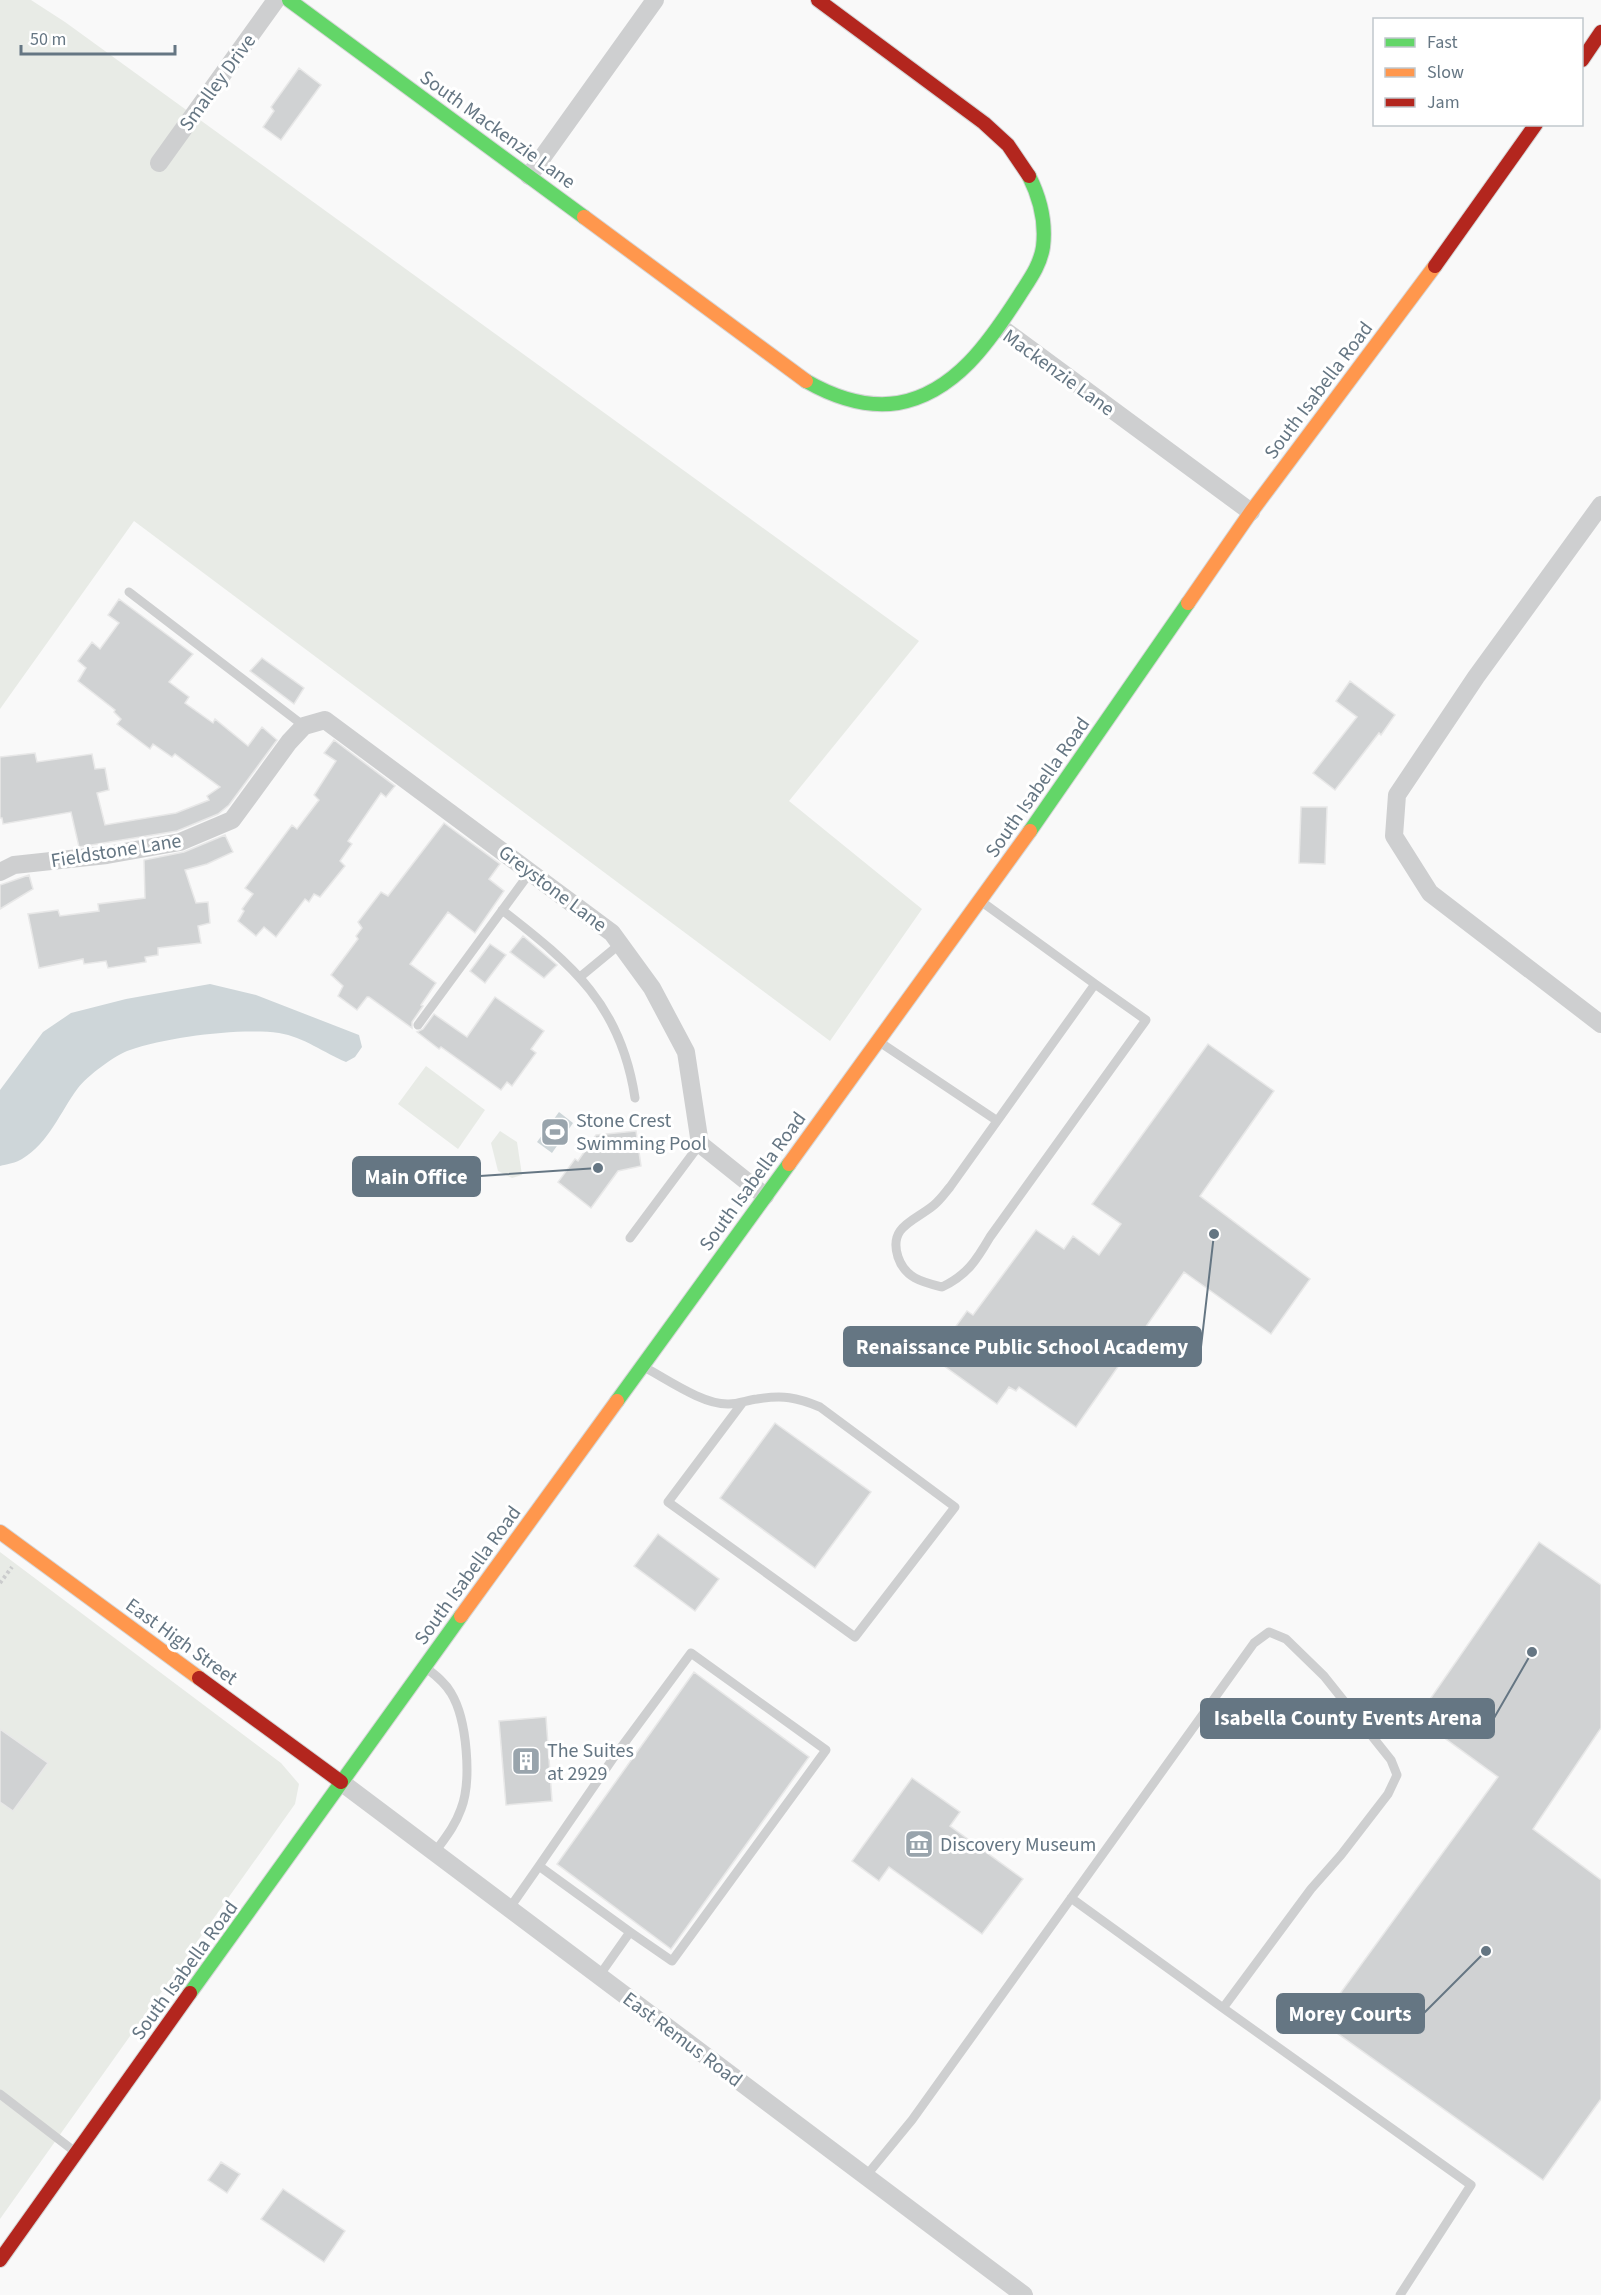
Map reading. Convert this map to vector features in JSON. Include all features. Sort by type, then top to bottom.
[{"type":"main road","name":"South Mackenzie Lane","points":[[289,0],[683,291]]},
{"type":"main road","points":[[818,0],[980,120],[1011,146],[1027,170],[1038,195],[1044,229],[1040,260],[1000,327]]},
{"type":"main road","points":[[1583,57],[1601,32]]},
{"type":"main road","name":"South Isabella Road","points":[[0,2260],[341,1782],[1053,800],[1251,512],[1417,291],[1535,126]]},
{"type":"main road","name":"Mackenzie Lane","points":[[683,291],[795,375],[828,395],[858,403],[899,403],[926,395],[953,378],[1000,327]]},
{"type":"main road","name":"East High Street","points":[[0,1532],[341,1782]]},
{"type":"street","name":"Smalley Drive","points":[[159,163],[276,0]]},
{"type":"street","points":[[529,176],[655,0]]},
{"type":"street","name":"Mackenzie Lane","points":[[1000,327],[1251,512]]},
{"type":"street","points":[[1601,505],[1476,677],[1397,795],[1394,836],[1430,893],[1601,1024]]},
{"type":"street","name":"Greystone Lane","points":[[303,726],[325,720],[612,933],[652,988],[686,1052],[700,1144]]},
{"type":"street","name":"Fieldstone Lane","points":[[0,872],[14,865],[107,855],[180,842],[232,820],[303,726]]},
{"type":"street","points":[[700,1144],[765,1196]]},
{"type":"street","name":"East Remus Road","points":[[341,1782],[1024,2295]]},
{"type":"lane","points":[[129,592],[303,726]]},
{"type":"lane","points":[[418,1025],[531,871]]},
{"type":"lane","points":[[980,901],[1146,1020],[990,1237],[973,1265],[958,1279],[942,1287],[915,1280],[901,1266],[895,1246],[898,1232],[934,1205],[950,1187],[1095,984]]},
{"type":"lane","points":[[502,910],[546,944],[573,969],[601,1003],[619,1036],[631,1071],[635,1098]]},
{"type":"lane","points":[[580,977],[620,944]]},
{"type":"lane","points":[[878,1041],[996,1120]]},
{"type":"lane","points":[[630,1238],[700,1144]]},
{"type":"lane","points":[[642,1366],[709,1402],[729,1404],[783,1396],[799,1398],[820,1407],[955,1507],[855,1637],[669,1502],[743,1402]]},
{"type":"lane","points":[[866,2176],[912,2120],[1254,1643],[1269,1632],[1286,1639],[1324,1676],[1391,1760],[1397,1775],[1388,1794],[1341,1856],[1311,1889],[1223,2008]]},
{"type":"lane","points":[[509,1909],[593,1785],[691,1653],[826,1750],[672,1961],[539,1866]]},
{"type":"lane","points":[[425,1667],[451,1692],[463,1722],[467,1782],[462,1807],[454,1826],[435,1852]]},
{"type":"lane","points":[[1071,1898],[1471,2185],[1400,2295]]},
{"type":"lane","points":[[599,1976],[630,1932]]},
{"type":"lane","points":[[0,2094],[77,2153]]},
{"type":"shaded area","points":[[0,0],[31,0],[65,22],[919,641],[789,801],[922,909],[830,1041],[134,521],[0,709]]},
{"type":"shaded area","points":[[210,984],[256,995],[359,1035],[362,1047],[355,1057],[346,1062],[288,1035],[244,1032],[183,1038],[130,1050],[109,1061],[82,1083],[40,1145],[17,1162],[0,1166],[0,1090],[43,1032],[71,1013],[126,999]]},
{"type":"shaded area","points":[[426,1066],[485,1110],[458,1149],[398,1104]]},
{"type":"shaded area","name":"Stone Crest Swimming Pool","points":[[559,1112],[573,1123],[552,1153],[537,1142]]},
{"type":"shaded area","points":[[500,1131],[517,1142],[522,1175],[512,1178],[498,1171],[491,1143]]},
{"type":"shaded area","points":[[0,1552],[281,1763],[299,1784],[295,1804],[0,2219]]},
{"type":"building","points":[[299,68],[321,85],[281,140],[263,127],[274,111],[271,107]]},
{"type":"building","points":[[119,599],[193,654],[169,682],[189,697],[185,703],[213,723],[215,719],[248,746],[262,727],[277,740],[229,805],[218,814],[177,831],[79,847],[71,812],[3,824],[0,818],[0,757],[35,753],[37,762],[92,754],[95,769],[105,768],[109,790],[97,793],[105,825],[176,813],[209,800],[207,796],[220,787],[175,754],[172,757],[153,744],[150,749],[117,724],[121,719],[114,712],[115,710],[78,681],[86,668],[78,661],[92,642],[100,649],[119,623],[108,615]]},
{"type":"building","points":[[262,658],[304,688],[294,704],[250,671]]},
{"type":"building","points":[[1350,681],[1395,715],[1335,790],[1313,773],[1357,717],[1336,701]]},
{"type":"building","points":[[334,740],[395,786],[386,797],[381,793],[348,841],[352,844],[340,861],[345,866],[320,897],[314,894],[309,902],[305,899],[276,937],[264,927],[256,936],[238,921],[244,911],[242,909],[253,894],[245,888],[292,825],[297,829],[319,800],[314,795],[336,761],[324,753]]},
{"type":"building","points":[[1301,807],[1327,807],[1325,864],[1299,863]]},
{"type":"building","points":[[444,823],[500,864],[489,879],[504,891],[475,933],[448,912],[410,964],[436,983],[421,1005],[423,1006],[412,1022],[412,1028],[369,997],[357,1010],[338,996],[343,986],[331,975],[358,939],[356,936],[362,928],[358,922],[381,892],[388,896]]},
{"type":"building","points":[[225,835],[233,852],[207,864],[185,870],[196,903],[208,902],[210,923],[198,926],[201,943],[158,948],[158,955],[145,957],[146,962],[108,968],[106,961],[84,964],[83,959],[39,968],[28,914],[58,910],[60,916],[99,911],[98,904],[145,898],[144,860],[184,852]]},
{"type":"building","points":[[29,875],[33,889],[0,909],[0,885]]},
{"type":"building","points":[[523,936],[557,965],[544,978],[510,952]]},
{"type":"building","points":[[490,944],[506,955],[485,983],[470,971]]},
{"type":"building","points":[[495,997],[544,1031],[531,1049],[536,1053],[512,1086],[507,1082],[501,1090],[417,1032],[423,1029],[434,1014],[467,1037]]},
{"type":"building","points":[[1208,1044],[1274,1091],[1200,1196],[1310,1279],[1271,1334],[1184,1272],[1076,1427],[1019,1387],[1016,1391],[1009,1387],[997,1404],[933,1358],[967,1311],[973,1315],[1036,1230],[1064,1249],[1073,1236],[1099,1255],[1121,1224],[1092,1204]]},
{"type":"building","points":[[636,1131],[641,1166],[618,1171],[591,1208],[558,1182],[575,1159],[578,1161],[596,1135]]},
{"type":"building","points":[[775,1423],[871,1492],[815,1568],[720,1498]]},
{"type":"building","points":[[658,1534],[719,1579],[695,1611],[634,1566]]},
{"type":"building","points":[[1539,1542],[1601,1585],[1601,1728],[1533,1829],[1601,1880],[1601,2099],[1543,2180],[1320,2021],[1498,1777],[1417,1718]]},
{"type":"building","points":[[694,1672],[809,1757],[671,1949],[557,1864]]},
{"type":"building","name":"The Suites at 2929","points":[[546,1717],[552,1801],[506,1805],[499,1721]]},
{"type":"building","points":[[0,1729],[48,1763],[13,1811],[0,1802]]},
{"type":"building","name":"Discovery Museum","points":[[912,1778],[960,1812],[950,1826],[1023,1879],[982,1934],[889,1867],[879,1881],[852,1861]]},
{"type":"building","points":[[221,2162],[240,2174],[227,2193],[208,2180]]},
{"type":"building","points":[[283,2189],[345,2231],[324,2262],[261,2219]]},
{"type":"traffic: fast","points":[[289,0],[584,217]]},
{"type":"traffic: fast","points":[[806,381],[850,400],[886,404],[918,397],[954,377],[969,363],[996,330],[1034,273],[1042,254],[1043,220],[1029,176]]},
{"type":"traffic: fast","points":[[1030,831],[1188,603]]},
{"type":"traffic: fast","points":[[617,1401],[789,1164]]},
{"type":"traffic: fast","points":[[190,1993],[461,1616]]},
{"type":"traffic: slow","points":[[584,217],[806,381]]},
{"type":"traffic: slow","points":[[1188,603],[1251,512],[1435,266]]},
{"type":"traffic: slow","points":[[789,1164],[1030,831]]},
{"type":"traffic: slow","points":[[461,1616],[617,1401]]},
{"type":"traffic: slow","points":[[0,1532],[199,1678]]},
{"type":"traffic: jam","points":[[818,0],[984,123],[1008,145],[1029,176]]},
{"type":"traffic: jam","points":[[1583,59],[1601,32]]},
{"type":"traffic: jam","points":[[1435,266],[1535,126]]},
{"type":"traffic: jam","points":[[199,1678],[341,1782]]},
{"type":"traffic: jam","points":[[0,2260],[190,1993]]},
{"type":"place","name":"Stone Crest Swimming Pool","points":[[555,1132]]},
{"type":"place","name":"Main Office","points":[[598,1168]]},
{"type":"place","name":"Renaissance Public School Academy","points":[[1214,1234]]},
{"type":"place","name":"Isabella County Events Arena","points":[[1532,1652]]},
{"type":"place","name":"The Suites at 2929","points":[[526,1761]]},
{"type":"place","name":"Discovery Museum","points":[[919,1844]]},
{"type":"place","name":"Morey Courts","points":[[1486,1951]]}]
